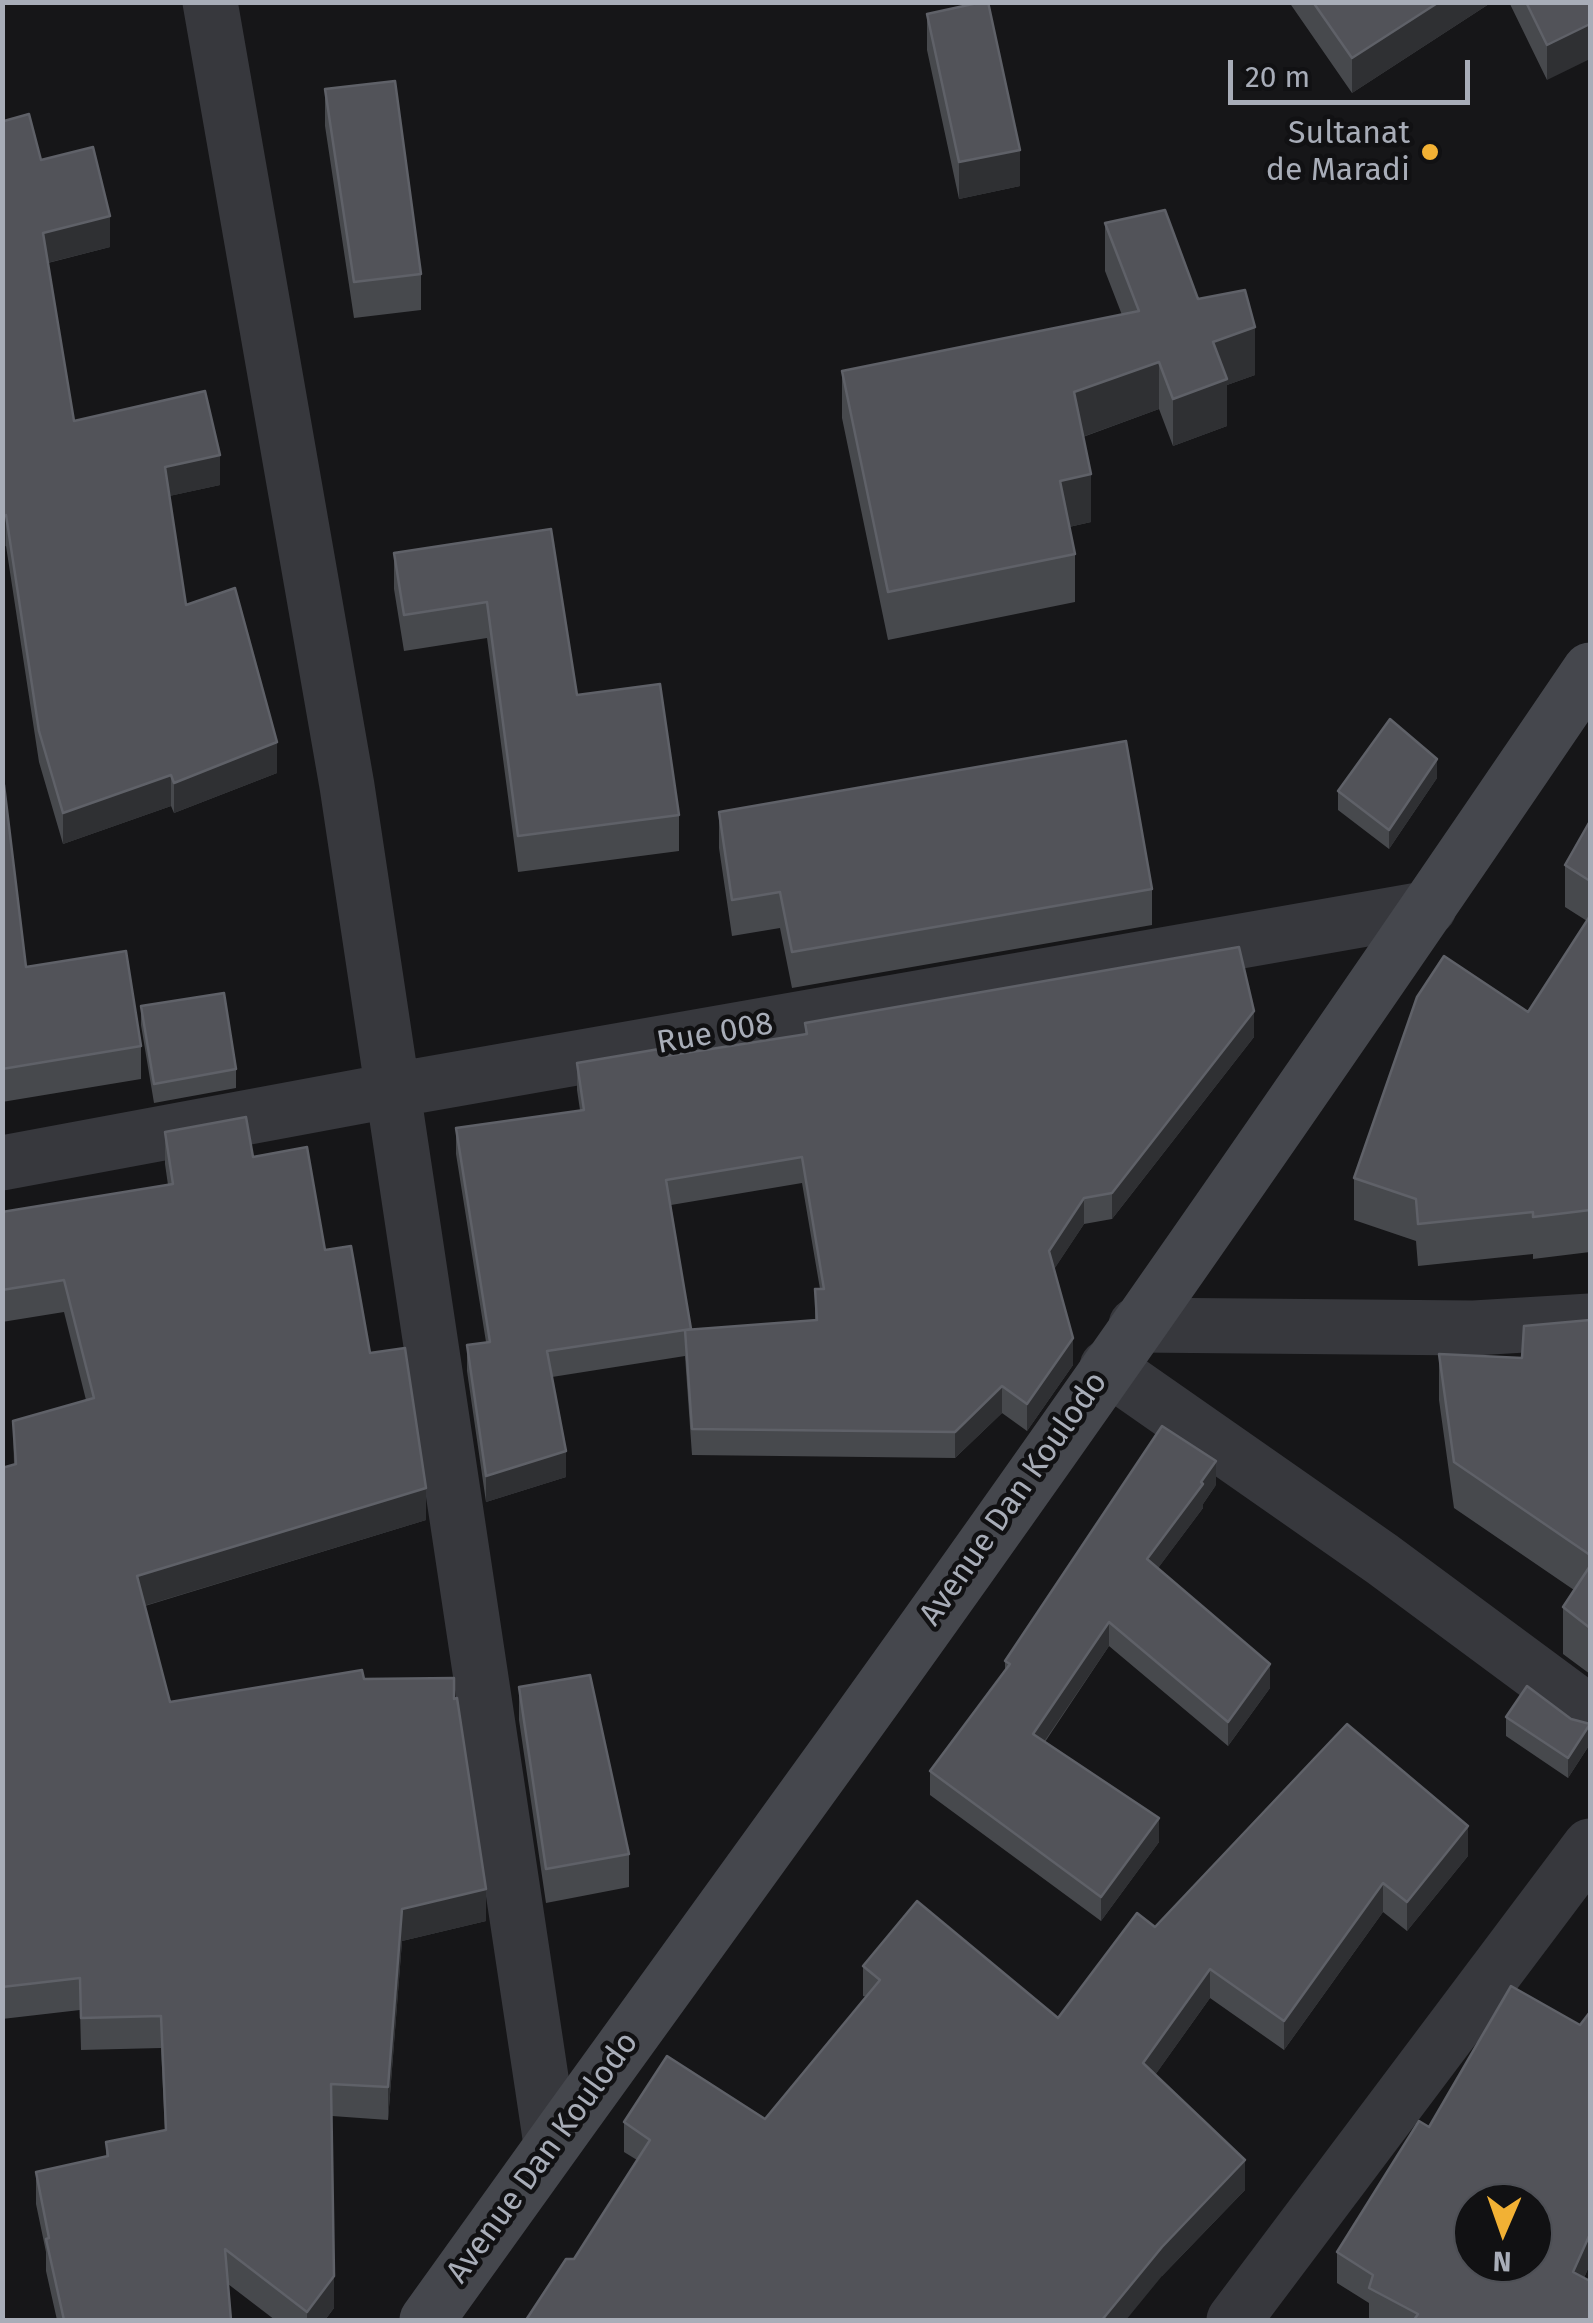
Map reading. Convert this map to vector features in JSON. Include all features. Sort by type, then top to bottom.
[{"type":"street","points":[[210,2],[344,766],[551,2144]]},
{"type":"street","name":"Avenue Dan Koulodo","points":[[428,2320],[551,2144],[844,1743],[1429,908],[1590,670]]},
{"type":"street","name":"Rue 008","points":[[2,1163],[1429,908]]},
{"type":"street","points":[[1122,1346],[1590,1320]]},
{"type":"street","points":[[1122,1346],[1382,1559],[1590,1713]]},
{"type":"street","points":[[1234,2320],[1590,1846]]},
{"type":"building","points":[[988,2],[1020,150],[959,162],[927,14]]},
{"type":"building","points":[[1313,2],[1439,2],[1352,58]]},
{"type":"building","points":[[1526,2],[1590,2],[1590,24],[1547,45]]},
{"type":"building","points":[[395,81],[421,274],[354,282],[325,89]]},
{"type":"building","points":[[2,114],[4,121],[29,114],[41,160],[93,147],[110,216],[43,233],[74,421],[205,391],[220,455],[165,467],[186,605],[235,588],[277,742],[174,783],[171,775],[63,813],[39,731],[6,515],[2,517]]},
{"type":"building","points":[[1165,210],[1198,299],[1245,290],[1255,327],[1213,342],[1227,379],[1173,399],[1159,362],[1074,392],[1091,474],[1060,481],[1075,554],[888,592],[842,371],[1139,311],[1105,223]]},
{"type":"building","points":[[551,529],[577,695],[660,684],[679,815],[518,836],[487,602],[404,615],[394,553]]},
{"type":"building","points":[[1390,719],[1437,759],[1389,830],[1338,791]]},
{"type":"building","points":[[1126,741],[1152,889],[792,952],[780,892],[732,900],[719,812]]},
{"type":"building","points":[[4,785],[26,967],[126,951],[141,1046],[2,1069]]},
{"type":"building","points":[[1590,821],[1590,881],[1565,865]]},
{"type":"building","points":[[1590,916],[1590,1210],[1418,1224],[1416,1199],[1354,1178],[1417,997],[1444,956],[1528,1012]]},
{"type":"building","points":[[1239,947],[1254,1011],[1112,1193],[1084,1198],[1049,1251],[1073,1338],[1027,1404],[1002,1386],[955,1432],[692,1429],[685,1330],[817,1320],[815,1289],[824,1289],[802,1157],[666,1180],[691,1329],[547,1351],[566,1451],[486,1476],[467,1345],[490,1342],[456,1128],[584,1110],[577,1063],[665,1048],[666,1056],[807,1034],[805,1023]]},
{"type":"building","points":[[224,993],[236,1069],[154,1084],[141,1006]]},
{"type":"building","points":[[246,1117],[253,1157],[307,1147],[325,1250],[351,1246],[370,1353],[405,1348],[426,1488],[137,1576],[170,1702],[362,1670],[364,1679],[454,1678],[454,1699],[457,1698],[486,1889],[402,1909],[388,2087],[331,2084],[334,2276],[307,2312],[225,2249],[231,2320],[64,2320],[36,2172],[108,2156],[106,2142],[166,2130],[161,2016],[81,2018],[80,1978],[2,1987],[2,1468],[16,1464],[13,1421],[94,1398],[64,1280],[2,1290],[2,1212],[173,1184],[165,1132]]},
{"type":"building","points":[[1590,1320],[1590,1555],[1454,1462],[1439,1354],[1522,1358],[1524,1326]]},
{"type":"building","points":[[1162,1426],[1216,1461],[1147,1559],[1270,1664],[1228,1722],[1109,1622],[1033,1734],[1159,1818],[1101,1897],[930,1771],[1010,1664],[1005,1661]]},
{"type":"building","points":[[1590,1566],[1590,1628],[1563,1607]]},
{"type":"building","points":[[590,1675],[629,1854],[546,1869],[519,1687]]},
{"type":"building","points":[[1527,1686],[1571,1719],[1590,1724],[1568,1758],[1506,1717]]},
{"type":"building","points":[[1347,1724],[1468,1826],[1407,1902],[1383,1883],[1284,2021],[1210,1969],[1143,2063],[1245,2160],[1162,2247],[1102,2320],[526,2320],[566,2259],[574,2259],[650,2140],[624,2122],[667,2056],[765,2119],[880,1980],[863,1966],[917,1901],[1058,2018],[1137,1913],[1155,1927]]},
{"type":"building","points":[[1511,1986],[1580,2025],[1590,2012],[1590,2234],[1573,2272],[1590,2281],[1590,2320],[1414,2320],[1418,2314],[1369,2288],[1373,2275],[1337,2252],[1419,2121],[1429,2127]]},
{"type":"place","name":"Sultanat de Maradi","points":[[1430,152]]}]
